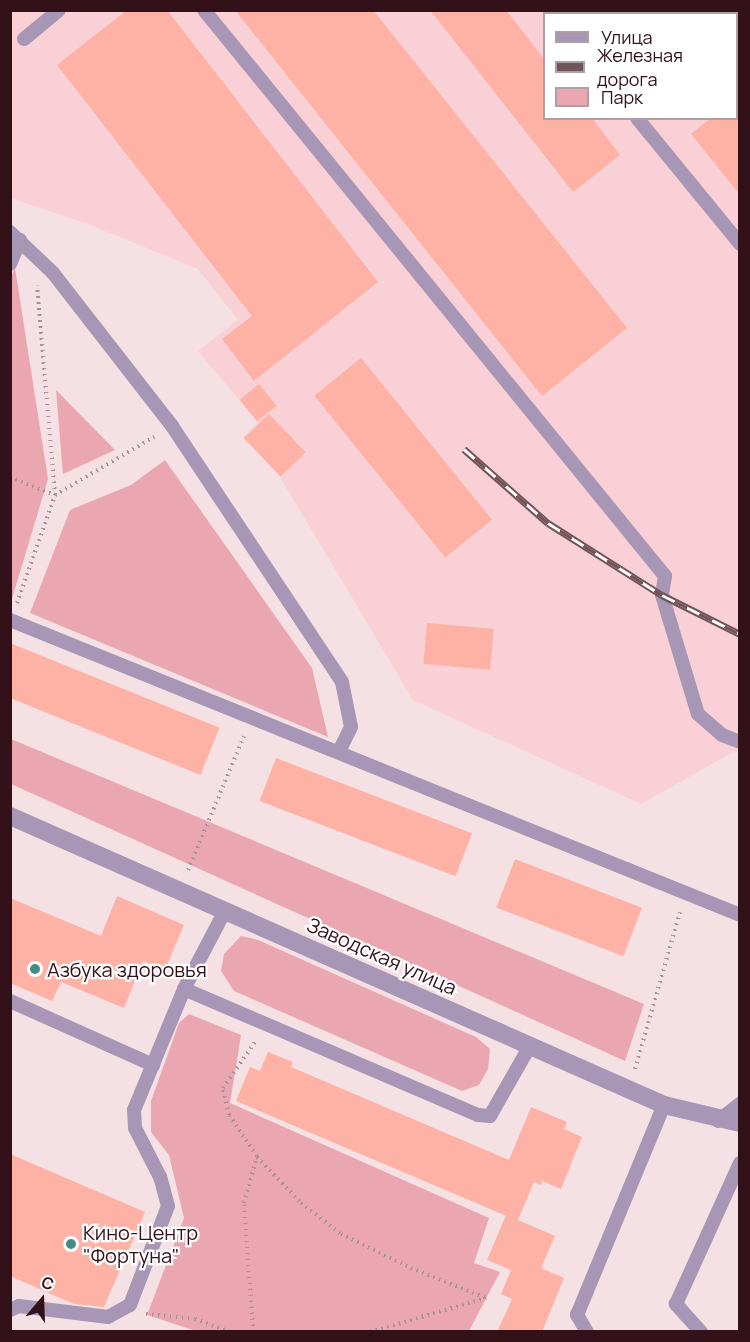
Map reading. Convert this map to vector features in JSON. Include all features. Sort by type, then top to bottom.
[{"type":"street","name":"Заводская улица","points":[[10,816],[664,1105],[718,1121],[740,1123]]},
{"type":"lane","points":[[24,39],[59,10]]},
{"type":"lane","points":[[204,10],[665,576],[662,595],[698,714],[722,735],[740,742]]},
{"type":"lane","points":[[639,120],[740,244]]},
{"type":"lane","points":[[15,236],[53,273],[172,426],[342,681],[351,727],[339,752]]},
{"type":"lane","points":[[10,264],[15,236]]},
{"type":"lane","points":[[11,620],[686,891],[740,915]]},
{"type":"lane","points":[[10,1310],[19,1306],[108,1317],[130,1305],[168,1206],[160,1177],[135,1128],[134,1110],[184,989],[225,911]]},
{"type":"lane","points":[[184,989],[478,1115],[490,1116],[530,1046]]},
{"type":"lane","points":[[10,1001],[153,1065]]},
{"type":"lane","points":[[718,1121],[740,1104]]},
{"type":"lane","points":[[587,1332],[576,1315],[664,1105]]},
{"type":"lane","points":[[701,1332],[676,1304],[740,1163]]},
{"type":"path","points":[[11,620],[55,495],[34,255]]},
{"type":"path","points":[[55,495],[172,426]]},
{"type":"path","points":[[10,477],[55,495]]},
{"type":"path","points":[[179,890],[252,716]]},
{"type":"path","points":[[630,1089],[686,891]]},
{"type":"path","points":[[267,1025],[223,1088],[229,1115],[256,1156],[301,1203],[341,1234],[411,1268],[486,1298],[370,1332]]},
{"type":"path","points":[[253,1332],[244,1203],[256,1156]]},
{"type":"path","points":[[130,1305],[147,1315],[195,1319],[231,1332]]},
{"type":"shaded area","points":[[11,11],[739,11],[739,753],[735,751],[641,804],[413,700],[280,477],[243,437],[258,422],[198,351],[238,320],[198,269],[88,224],[11,198]]},
{"type":"green space","points":[[15,268],[48,479],[11,602],[10,279]]},
{"type":"green space","points":[[56,390],[115,450],[63,474]]},
{"type":"green space","points":[[165,460],[312,668],[328,737],[30,613],[70,510],[131,485]]},
{"type":"green space","points":[[11,739],[644,1004],[625,1061],[11,784]]},
{"type":"green space","points":[[241,936],[258,940],[476,1037],[490,1049],[488,1069],[479,1085],[462,1091],[234,991],[221,971],[224,954]]},
{"type":"green space","points":[[189,1014],[241,1035],[230,1103],[489,1218],[474,1263],[500,1272],[469,1331],[199,1332],[147,1315],[184,1218],[169,1155],[151,1132],[151,1101],[179,1023]]},
{"type":"building","points":[[127,10],[167,10],[378,282],[254,381],[222,339],[252,316],[57,65]]},
{"type":"building","points":[[235,10],[373,10],[627,328],[542,396]]},
{"type":"building","points":[[430,10],[506,10],[543,58],[543,120],[594,120],[620,155],[573,192]]},
{"type":"building","points":[[740,118],[740,195],[691,134],[708,120],[738,120]]},
{"type":"building","points":[[361,358],[492,520],[445,557],[314,396]]},
{"type":"building","points":[[259,384],[277,406],[257,421],[240,400]]},
{"type":"building","points":[[269,414],[306,452],[281,476],[244,438]]},
{"type":"building","points":[[427,623],[494,629],[490,670],[423,664]]},
{"type":"building","points":[[10,643],[220,728],[200,775],[10,698]]},
{"type":"building","points":[[276,758],[472,833],[456,876],[260,801]]},
{"type":"building","points":[[515,859],[642,908],[623,956],[496,908]]},
{"type":"building","points":[[117,896],[184,925],[165,970],[143,961],[124,1008],[61,982],[52,1001],[10,983],[10,898],[101,936]]},
{"type":"building","points":[[268,1052],[293,1062],[291,1067],[509,1160],[531,1107],[567,1122],[564,1129],[582,1137],[561,1189],[542,1181],[541,1185],[534,1182],[518,1220],[555,1236],[541,1268],[564,1278],[542,1332],[497,1332],[512,1299],[501,1294],[511,1270],[487,1260],[506,1216],[236,1101],[250,1067],[260,1071]]},
{"type":"building","name":"Кино-Центр \"Фортуна\"","points":[[10,1154],[145,1212],[104,1307],[74,1304],[10,1276]]},
{"type":"railway","points":[[464,449],[548,523],[662,595],[740,634]]},
{"type":"place","name":"Азбука здоровья","points":[[35,969]]},
{"type":"place","name":"Кино-Центр \"Фортуна\"","points":[[71,1244]]}]
